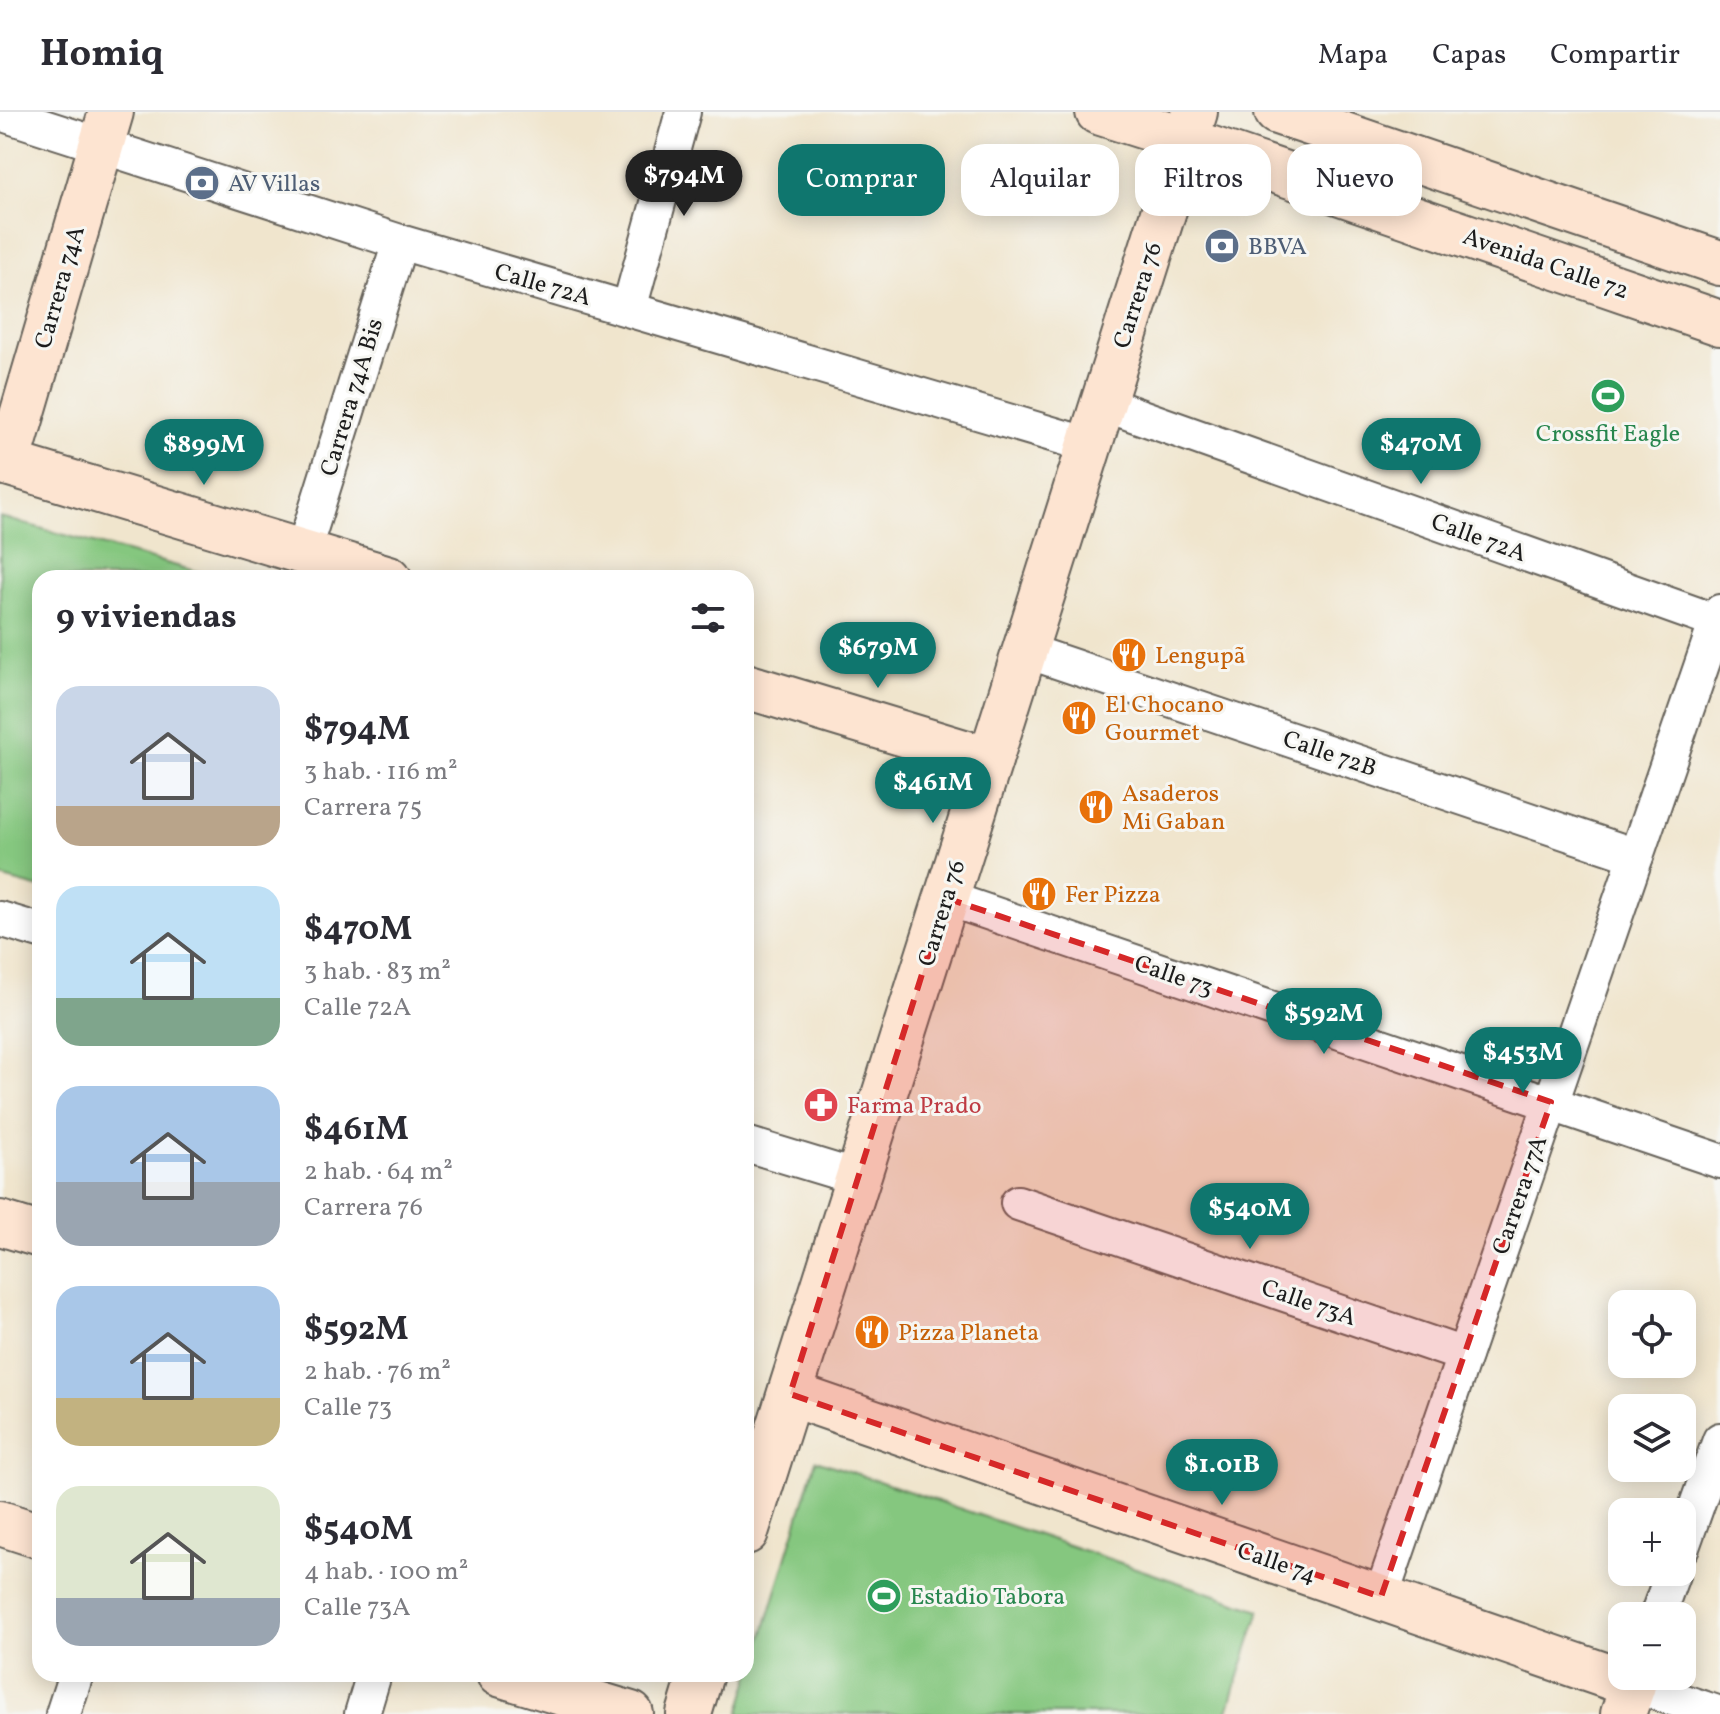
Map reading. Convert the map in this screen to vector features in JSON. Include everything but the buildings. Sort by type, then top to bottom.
[{"type":"main road","name":"Avenida Calle 72","points":[[1098,112],[1190,126],[1720,323]]},
{"type":"main road","points":[[1277,112],[1720,263]]},
{"type":"main road","name":"Carrera 76","points":[[754,1481],[758,1455],[790,1394],[1190,126]]},
{"type":"main road","name":"Carrera 74A","points":[[4,462],[106,129]]},
{"type":"main road","points":[[4,462],[363,570]]},
{"type":"main road","points":[[754,688],[990,760]]},
{"type":"main road","points":[[0,1223],[32,1233]]},
{"type":"main road","name":"Calle 74","points":[[790,1394],[1381,1597],[1631,1692]]},
{"type":"main road","points":[[0,1523],[32,1533]]},
{"type":"main road","points":[[525,1682],[631,1714]]},
{"type":"main road","points":[[689,1714],[699,1682]]},
{"type":"street","points":[[629,309],[683,112]]},
{"type":"street","name":"Calle 72A","points":[[0,113],[106,129],[400,242],[1089,445]]},
{"type":"street","name":"Carrera 74A Bis","points":[[303,552],[400,242]]},
{"type":"street","name":"Calle 72A","points":[[1102,403],[1719,619]]},
{"type":"street","name":"Carrera 77A","points":[[1381,1597],[1719,619]]},
{"type":"street","name":"Calle 72B","points":[[1024,650],[1636,856]]},
{"type":"street","name":"Calle 73","points":[[946,898],[1720,1161]]},
{"type":"street","points":[[0,919],[32,929]]},
{"type":"street","points":[[754,1146],[858,1178]]},
{"type":"street","name":"Calle 73A","points":[[1018,1203],[1464,1355]]},
{"type":"street","points":[[1696,1508],[1720,1440]]},
{"type":"street","points":[[63,1714],[73,1682]]},
{"type":"street","points":[[362,1714],[372,1682]]},
{"type":"street","name":"Calle 74","points":[[1631,1692],[1720,1714]]},
{"type":"highlighted area","points":[[946,898],[1551,1102],[1381,1597],[790,1394]]},
{"type":"green space","points":[[0,517],[191,570],[32,570],[32,886],[0,877]]},
{"type":"green space","points":[[816,1460],[1260,1610],[1227,1714],[739,1714],[749,1682],[754,1682],[754,1665]]},
{"type":"place","name":"AV Villas","points":[[202,183]]},
{"type":"place","name":"BBVA","points":[[1222,246]]},
{"type":"place","name":"Crossfit Eagle","points":[[1608,396]]},
{"type":"place","name":"Lengupã","points":[[1129,655]]},
{"type":"place","name":"El Chocano Gourmet","points":[[1079,718]]},
{"type":"place","name":"Asaderos Mi Gaban","points":[[1096,807]]},
{"type":"place","name":"Fer Pizza","points":[[1039,894]]},
{"type":"place","name":"Farma Prado","points":[[821,1105]]},
{"type":"place","name":"Pizza Planeta","points":[[872,1332]]},
{"type":"place","name":"Estadio Tabora","points":[[884,1596]]}]
